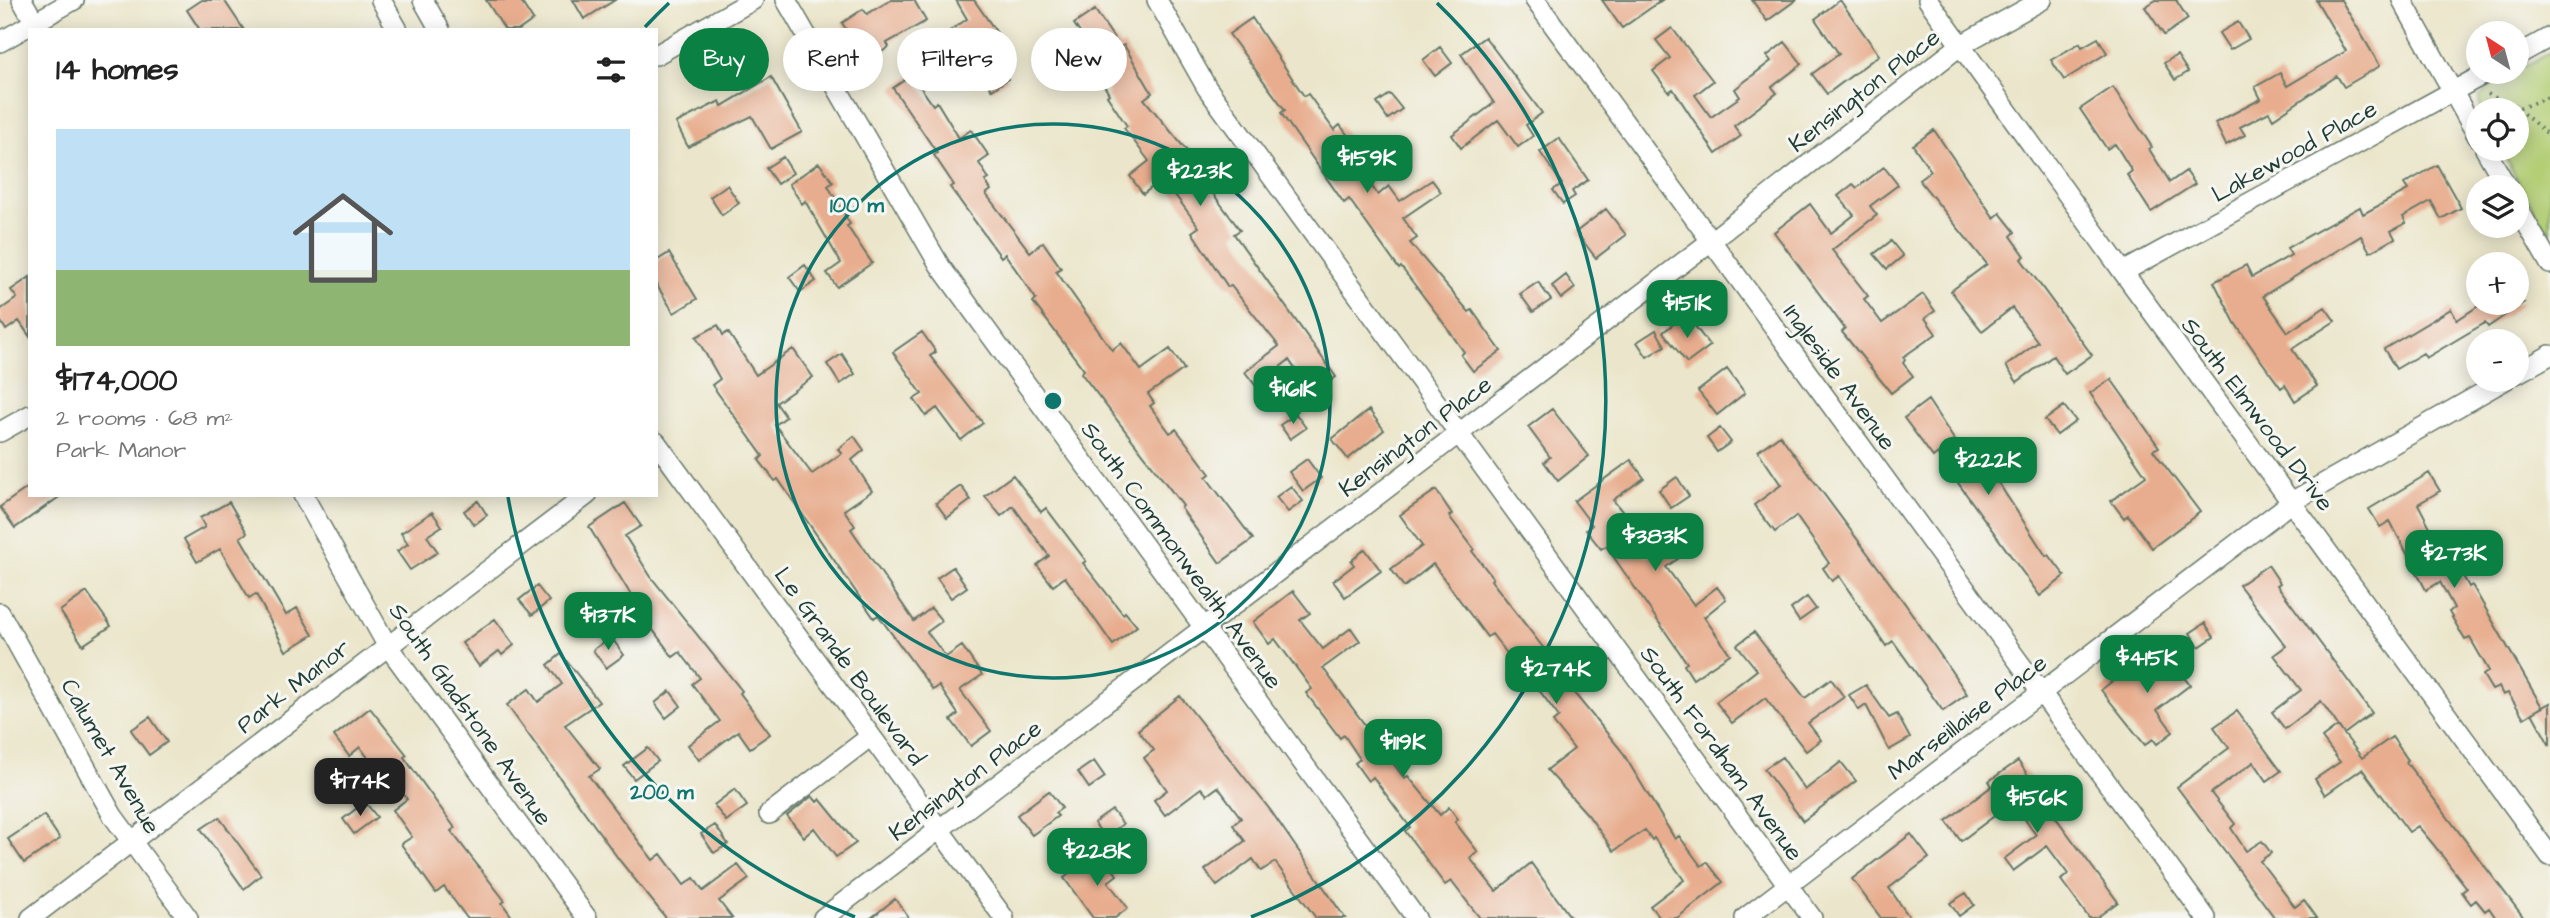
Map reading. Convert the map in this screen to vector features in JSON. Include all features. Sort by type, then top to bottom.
[{"type":"street","points":[[22,0],[37,26],[74,0]]},
{"type":"street","points":[[381,0],[397,28]]},
{"type":"street","points":[[423,0],[439,28]]},
{"type":"street","points":[[658,54],[754,0]]},
{"type":"street","name":"South Commonwealth Avenue","points":[[786,0],[940,266],[1416,918]]},
{"type":"street","name":"South Fordham Avenue","points":[[1157,0],[1207,88],[1812,918]]},
{"type":"street","name":"Ingleside Avenue","points":[[1535,0],[2206,918]]},
{"type":"street","name":"South Elmwood Drive","points":[[1928,0],[2123,272],[2550,856]]},
{"type":"street","name":"Kensington Place","points":[[823,918],[1460,434],[1961,45],[2042,0]]},
{"type":"street","points":[[2402,0],[2466,115]]},
{"type":"street","points":[[0,42],[28,30]]},
{"type":"street","points":[[2529,49],[2550,37]]},
{"type":"street","name":"Lakewood Place","points":[[2123,272],[2467,84]]},
{"type":"street","points":[[2529,228],[2550,264]]},
{"type":"street","points":[[2529,367],[2550,355]]},
{"type":"street","name":"Marseillaise Place","points":[[1745,918],[2292,501],[2484,392]]},
{"type":"street","points":[[0,432],[28,416]]},
{"type":"street","name":"Le Grande Boulevard","points":[[658,446],[1004,918]]},
{"type":"street","name":"South Gladstone Avenue","points":[[304,497],[387,645],[587,918]]},
{"type":"street","name":"Park Manor","points":[[31,918],[584,497]]},
{"type":"street","name":"Calumet Avenue","points":[[0,613],[130,842],[188,918]]},
{"type":"street","points":[[769,814],[871,736]]},
{"type":"path","points":[[2486,93],[2496,98]]},
{"type":"path","points":[[2529,105],[2550,96]]},
{"type":"path","points":[[2529,118],[2550,136]]},
{"type":"green space","points":[[2550,52],[2550,237],[2529,200],[2529,175],[2515,175],[2507,161],[2529,161],[2529,98],[2479,98],[2494,84],[2529,84],[2529,64]]},
{"type":"building","points":[[202,0],[224,0],[243,28],[199,28],[187,10]]},
{"type":"building","points":[[486,0],[520,0],[533,20],[522,28],[504,28]]},
{"type":"building","points":[[573,0],[615,0],[584,19]]},
{"type":"building","points":[[891,0],[914,0],[926,21],[914,28],[897,28],[897,37],[887,43],[889,47],[883,51],[883,28],[845,28],[842,23],[863,9],[867,14]]},
{"type":"building","points":[[956,0],[974,0],[994,28],[954,28],[967,19]]},
{"type":"building","points":[[1602,0],[1662,0],[1622,28]]},
{"type":"building","points":[[1752,0],[1796,0],[1767,21]]},
{"type":"building","points":[[1840,0],[1879,55],[1827,94],[1812,74],[1839,54],[1815,19]]},
{"type":"building","points":[[2156,0],[2176,0],[2188,19],[2164,35],[2145,7]]},
{"type":"building","points":[[2316,0],[2341,0],[2380,66],[2344,87],[2337,76],[2273,119],[2269,112],[2240,127],[2245,135],[2226,145],[2215,123],[2261,99],[2255,87],[2280,73],[2287,86],[2346,51]]},
{"type":"building","points":[[1095,10],[1107,28],[1077,28],[1074,24]]},
{"type":"building","points":[[1252,18],[1304,96],[1308,94],[1334,130],[1340,125],[1355,145],[1341,155],[1357,178],[1363,174],[1378,195],[1389,186],[1400,201],[1432,180],[1441,192],[1403,218],[1417,238],[1410,243],[1469,312],[1472,310],[1501,351],[1473,371],[1461,355],[1464,352],[1437,314],[1401,267],[1399,269],[1349,199],[1344,203],[1281,113],[1285,110],[1229,34]]},
{"type":"building","points":[[2238,22],[2249,39],[2230,50],[2219,33]]},
{"type":"building","points":[[1672,28],[1713,81],[1695,95],[1711,117],[1740,97],[1735,89],[1771,61],[1767,56],[1785,42],[1802,64],[1772,87],[1777,93],[1734,126],[1741,136],[1716,154],[1673,89],[1669,92],[1653,71],[1670,58],[1656,40]]},
{"type":"building","points":[[1485,37],[1542,113],[1526,125],[1533,136],[1518,147],[1498,120],[1461,148],[1452,135],[1494,103],[1461,54]]},
{"type":"building","points":[[2098,38],[2107,53],[2064,80],[2051,60],[2080,43],[2082,47]]},
{"type":"building","points":[[1440,47],[1452,63],[1435,76],[1423,60]]},
{"type":"building","points":[[1127,50],[1152,93],[1144,99],[1192,157],[1188,160],[1240,230],[1234,234],[1336,377],[1312,394],[1289,360],[1256,386],[1245,372],[1279,346],[1231,286],[1228,287],[1192,232],[1199,227],[1163,179],[1143,194],[1130,176],[1149,161],[1124,128],[1127,126],[1107,96],[1107,91],[1127,91]]},
{"type":"building","points":[[2177,55],[2188,72],[2175,80],[2164,63]]},
{"type":"building","points":[[771,77],[802,132],[771,149],[752,116],[688,147],[676,123],[720,101],[722,106],[747,91],[769,91]]},
{"type":"building","points":[[897,85],[897,91],[923,91],[933,105],[937,102],[959,138],[971,130],[989,156],[979,163],[989,179],[985,181],[991,190],[986,194],[1030,252],[1043,242],[1061,268],[1056,271],[1112,350],[1121,343],[1141,370],[1170,349],[1184,369],[1148,394],[1154,403],[1150,406],[1170,433],[1176,429],[1210,474],[1206,477],[1253,539],[1220,563],[1181,508],[1183,506],[1081,373],[1084,370],[1033,302],[1036,299],[1005,254],[1001,257],[950,187],[954,185],[934,155],[937,153],[893,88]]},
{"type":"building","points":[[2113,87],[2152,147],[2149,149],[2170,182],[2186,171],[2195,184],[2151,212],[2127,175],[2132,171],[2115,144],[2107,149],[2080,109]]},
{"type":"building","points":[[1390,94],[1402,109],[1388,119],[1377,103]]},
{"type":"building","points":[[1934,130],[1994,218],[2000,213],[2015,232],[2011,236],[2025,256],[2021,259],[2092,355],[2065,374],[2053,356],[2017,382],[2006,366],[2038,342],[2012,308],[1982,331],[1951,291],[1987,264],[1919,180],[1931,171],[1913,145]]},
{"type":"building","points":[[1559,138],[1588,180],[1572,191],[1575,196],[1563,204],[1553,190],[1562,184],[1540,152]]},
{"type":"building","points":[[783,157],[793,173],[777,184],[766,168]]},
{"type":"building","points":[[819,163],[833,182],[828,186],[850,224],[847,226],[872,263],[837,287],[827,273],[841,263],[805,201],[802,204],[789,184]]},
{"type":"building","points":[[2437,165],[2461,208],[2441,219],[2431,201],[2403,217],[2406,223],[2391,231],[2395,238],[2370,252],[2361,236],[2263,296],[2288,332],[2325,307],[2335,321],[2292,349],[2317,386],[2295,401],[2285,385],[2281,388],[2235,323],[2214,282],[2246,265],[2252,277],[2291,255],[2287,248],[2360,207],[2363,214],[2408,190],[2404,184]]},
{"type":"building","points":[[1884,167],[1898,185],[1870,206],[1877,215],[1832,250],[1868,296],[1864,299],[1882,323],[1923,294],[1935,311],[1925,318],[1936,334],[1903,357],[1903,363],[1913,376],[1891,393],[1842,332],[1845,329],[1774,232],[1810,204],[1831,233],[1854,215],[1838,196],[1853,184],[1857,188]]},
{"type":"building","points":[[727,185],[739,203],[722,215],[710,197]]},
{"type":"building","points":[[1606,209],[1626,235],[1596,258],[1576,232]]},
{"type":"building","points":[[1891,241],[1903,256],[1887,269],[1874,254]]},
{"type":"building","points":[[669,253],[697,299],[674,313],[658,287],[658,260]]},
{"type":"building","points":[[805,265],[816,281],[800,292],[789,277]]},
{"type":"building","points":[[1566,275],[1575,288],[1561,299],[1552,286]]},
{"type":"building","points":[[28,278],[28,334],[19,321],[6,330],[0,320],[0,310],[17,298],[11,290]]},
{"type":"building","points":[[1538,282],[1551,300],[1533,312],[1520,294]]},
{"type":"building","points":[[2451,309],[2457,320],[2466,314],[2506,315],[2488,327],[2485,323],[2475,329],[2466,329],[2466,334],[2426,358],[2423,353],[2396,369],[2384,349]]},
{"type":"building","points":[[1678,321],[1683,327],[1691,321],[1710,346],[1687,363],[1663,332]]},
{"type":"building","points":[[718,325],[723,335],[728,332],[756,375],[793,349],[813,377],[776,403],[786,417],[775,425],[812,474],[842,453],[838,449],[854,436],[864,450],[852,460],[872,491],[844,510],[855,526],[851,529],[914,621],[931,608],[942,621],[927,632],[946,657],[962,646],[982,675],[960,690],[991,731],[971,746],[951,720],[958,714],[939,686],[933,690],[878,615],[874,618],[778,479],[775,481],[759,460],[763,456],[712,385],[720,379],[696,337]]},
{"type":"building","points":[[1656,330],[1665,346],[1647,357],[1637,342]]},
{"type":"building","points":[[922,332],[936,352],[930,356],[983,423],[961,440],[937,408],[926,416],[914,399],[922,394],[893,352]]},
{"type":"building","points":[[842,354],[855,374],[840,384],[827,364]]},
{"type":"building","points":[[1727,369],[1745,393],[1717,415],[1698,391]]},
{"type":"building","points":[[2111,379],[2159,447],[2153,450],[2200,512],[2152,548],[2128,515],[2124,518],[2111,501],[2146,476],[2090,393]]},
{"type":"building","points":[[1928,400],[1975,471],[2008,444],[2018,457],[1994,476],[2046,556],[2049,555],[2065,576],[2040,596],[1937,454],[1933,457],[1904,418]]},
{"type":"building","points":[[2064,406],[2076,421],[2057,435],[2045,420]]},
{"type":"building","points":[[1552,409],[1589,456],[1558,481],[1544,462],[1550,457],[1528,427]]},
{"type":"building","points":[[1369,410],[1384,430],[1348,459],[1332,439]]},
{"type":"building","points":[[1296,414],[1306,428],[1290,439],[1280,425]]},
{"type":"building","points":[[1720,428],[1731,442],[1717,452],[1707,438]]},
{"type":"building","points":[[1780,435],[1906,605],[1967,694],[1943,711],[1893,641],[1886,646],[1839,576],[1832,581],[1823,568],[1829,563],[1796,516],[1775,532],[1754,505],[1781,485],[1758,451]]},
{"type":"building","points":[[1307,459],[1321,478],[1303,491],[1289,472]]},
{"type":"building","points":[[1631,460],[1644,478],[1613,500],[1626,516],[1621,520],[1627,529],[1647,557],[1683,530],[1695,547],[1666,567],[1694,605],[1717,587],[1726,599],[1704,617],[1730,654],[1693,679],[1684,665],[1687,663],[1606,546],[1601,549],[1586,530],[1592,525],[1574,501]]},
{"type":"building","points":[[2429,473],[2440,491],[2418,504],[2447,560],[2453,557],[2469,587],[2472,585],[2542,707],[2524,718],[2508,693],[2503,695],[2499,687],[2492,690],[2483,675],[2489,671],[2470,638],[2465,640],[2449,612],[2454,608],[2440,582],[2426,590],[2390,521],[2380,527],[2369,509]]},
{"type":"building","points":[[1013,475],[1041,512],[1046,508],[1086,561],[1083,563],[1123,614],[1125,612],[1137,626],[1113,645],[1065,577],[1053,586],[1037,565],[1049,556],[1013,506],[1001,516],[985,496]]},
{"type":"building","points":[[1677,477],[1689,496],[1671,508],[1659,490]]},
{"type":"building","points":[[961,486],[971,500],[947,518],[936,503]]},
{"type":"building","points":[[1291,486],[1303,501],[1288,512],[1276,497]]},
{"type":"building","points":[[28,487],[28,497],[59,497],[15,528],[0,507]]},
{"type":"building","points":[[1436,490],[1452,514],[1449,516],[1493,578],[1491,580],[1572,685],[1569,687],[1621,750],[1675,839],[1679,836],[1701,866],[1707,862],[1723,882],[1677,918],[1660,918],[1650,906],[1684,880],[1654,838],[1652,840],[1645,830],[1614,851],[1588,815],[1547,770],[1574,749],[1553,722],[1559,717],[1522,667],[1519,669],[1492,634],[1487,637],[1433,564],[1404,587],[1391,569],[1422,546],[1400,515]]},
{"type":"building","points":[[478,501],[487,515],[474,525],[464,511]]},
{"type":"building","points":[[229,502],[247,533],[240,537],[286,615],[297,608],[313,635],[286,651],[256,594],[249,598],[220,549],[197,562],[184,539],[205,527],[200,518]]},
{"type":"building","points":[[625,503],[641,526],[625,536],[651,577],[742,691],[740,693],[770,734],[750,748],[738,731],[699,760],[688,745],[720,721],[692,684],[700,678],[680,652],[673,657],[650,626],[646,629],[629,608],[636,603],[589,527]]},
{"type":"building","points":[[432,512],[442,526],[427,536],[438,552],[410,570],[397,551],[408,544],[401,533]]},
{"type":"building","points":[[1365,549],[1381,571],[1345,597],[1333,581],[1354,565],[1351,561]]},
{"type":"building","points":[[2268,565],[2280,583],[2277,585],[2372,713],[2344,734],[2321,701],[2285,729],[2272,712],[2301,690],[2274,655],[2286,646],[2239,585]]},
{"type":"building","points":[[953,567],[967,587],[951,598],[937,578]]},
{"type":"building","points":[[537,586],[549,601],[532,615],[519,600]]},
{"type":"building","points":[[1293,591],[1310,613],[1300,620],[1323,649],[1351,628],[1360,641],[1323,668],[1404,778],[1408,776],[1440,815],[1449,807],[1458,819],[1455,822],[1478,852],[1470,858],[1496,891],[1531,863],[1571,918],[1480,918],[1451,881],[1445,885],[1405,831],[1410,827],[1373,777],[1368,781],[1355,763],[1360,759],[1344,735],[1340,738],[1306,693],[1312,689],[1275,639],[1269,644],[1253,622]]},
{"type":"building","points":[[87,592],[111,626],[83,645],[60,611]]},
{"type":"building","points":[[1807,597],[1816,609],[1799,621],[1791,609]]},
{"type":"building","points":[[495,619],[514,645],[502,655],[499,651],[479,666],[462,643]]},
{"type":"building","points":[[2205,623],[2214,637],[2199,647],[2190,633]]},
{"type":"building","points":[[1754,632],[1805,698],[1831,679],[1844,697],[1808,723],[1821,740],[1806,751],[1765,698],[1732,723],[1716,702],[1757,670],[1737,645]]},
{"type":"building","points":[[611,637],[624,655],[606,668],[593,650]]},
{"type":"building","points":[[2158,646],[2190,685],[2157,710],[2173,732],[2157,744],[2153,739],[2145,745],[2101,690]]},
{"type":"building","points":[[561,654],[599,702],[565,725],[600,769],[589,776],[653,860],[661,854],[684,885],[694,878],[703,891],[738,865],[749,879],[719,901],[732,918],[666,918],[620,861],[507,705],[529,689],[538,702],[562,684],[548,665]]},
{"type":"building","points":[[1866,685],[1889,718],[1897,714],[1910,738],[1889,750],[1866,705],[1859,710],[1849,695]]},
{"type":"building","points":[[670,691],[681,706],[666,718],[655,703]]},
{"type":"building","points":[[1180,696],[1271,811],[1345,918],[1316,918],[1275,862],[1261,871],[1253,859],[1217,886],[1205,870],[1245,841],[1233,825],[1241,818],[1218,787],[1207,795],[1201,788],[1165,815],[1154,800],[1167,790],[1144,758],[1154,750],[1138,730]]},
{"type":"building","points":[[2550,703],[2550,746],[2532,713]]},
{"type":"building","points":[[370,708],[407,755],[404,757],[455,828],[451,831],[505,901],[502,903],[513,918],[467,918],[444,887],[436,893],[401,844],[412,837],[393,810],[407,799],[386,771],[381,775],[360,747],[349,756],[334,736]]},
{"type":"building","points":[[2237,711],[2281,771],[2267,781],[2254,762],[2211,793],[2235,824],[2231,828],[2246,851],[2262,841],[2271,853],[2260,861],[2295,907],[2304,900],[2317,918],[2275,918],[2177,787],[2229,748],[2214,727]]},
{"type":"building","points":[[150,717],[167,742],[149,755],[131,730]]},
{"type":"building","points":[[2338,726],[2362,758],[2392,737],[2408,760],[2406,762],[2524,918],[2496,918],[2489,908],[2485,911],[2476,900],[2471,904],[2462,892],[2467,888],[2433,844],[2418,826],[2409,832],[2362,769],[2325,795],[2315,779],[2340,762],[2322,738]]},
{"type":"building","points":[[648,748],[658,761],[634,779],[624,766]]},
{"type":"building","points":[[1782,757],[1805,790],[1841,762],[1856,781],[1803,821],[1764,769]]},
{"type":"building","points":[[1094,761],[1105,777],[1089,788],[1078,772]]},
{"type":"building","points":[[2018,761],[2040,792],[2046,788],[2055,802],[2048,807],[2118,902],[2096,918],[2089,918],[2061,880],[2068,874],[2047,846],[2013,871],[2004,859],[2036,835],[2013,802],[1961,841],[1946,821],[1992,786],[1989,781]]},
{"type":"building","points":[[735,789],[747,806],[726,821],[714,805]]},
{"type":"building","points":[[1049,791],[1062,808],[1055,813],[1058,816],[1032,835],[1017,815]]},
{"type":"building","points":[[812,796],[817,802],[820,799],[856,843],[836,857],[814,828],[804,837],[787,816]]},
{"type":"building","points":[[365,802],[377,817],[354,834],[343,819]]},
{"type":"building","points":[[1112,810],[1123,824],[1105,837],[1094,823]]},
{"type":"building","points":[[44,815],[60,839],[24,863],[8,839]]},
{"type":"building","points":[[219,817],[261,875],[244,889],[201,829]]},
{"type":"building","points":[[715,825],[728,844],[714,853],[701,834]]},
{"type":"building","points":[[1911,834],[1929,858],[1889,888],[1910,918],[1881,918],[1852,879]]},
{"type":"building","points":[[1100,851],[1117,875],[1108,882],[1128,908],[1115,918],[1093,918],[1064,878]]},
{"type":"building","points":[[1966,893],[1974,905],[1959,916],[1950,903]]},
{"type":"building","points":[[895,899],[909,918],[871,918]]}]
